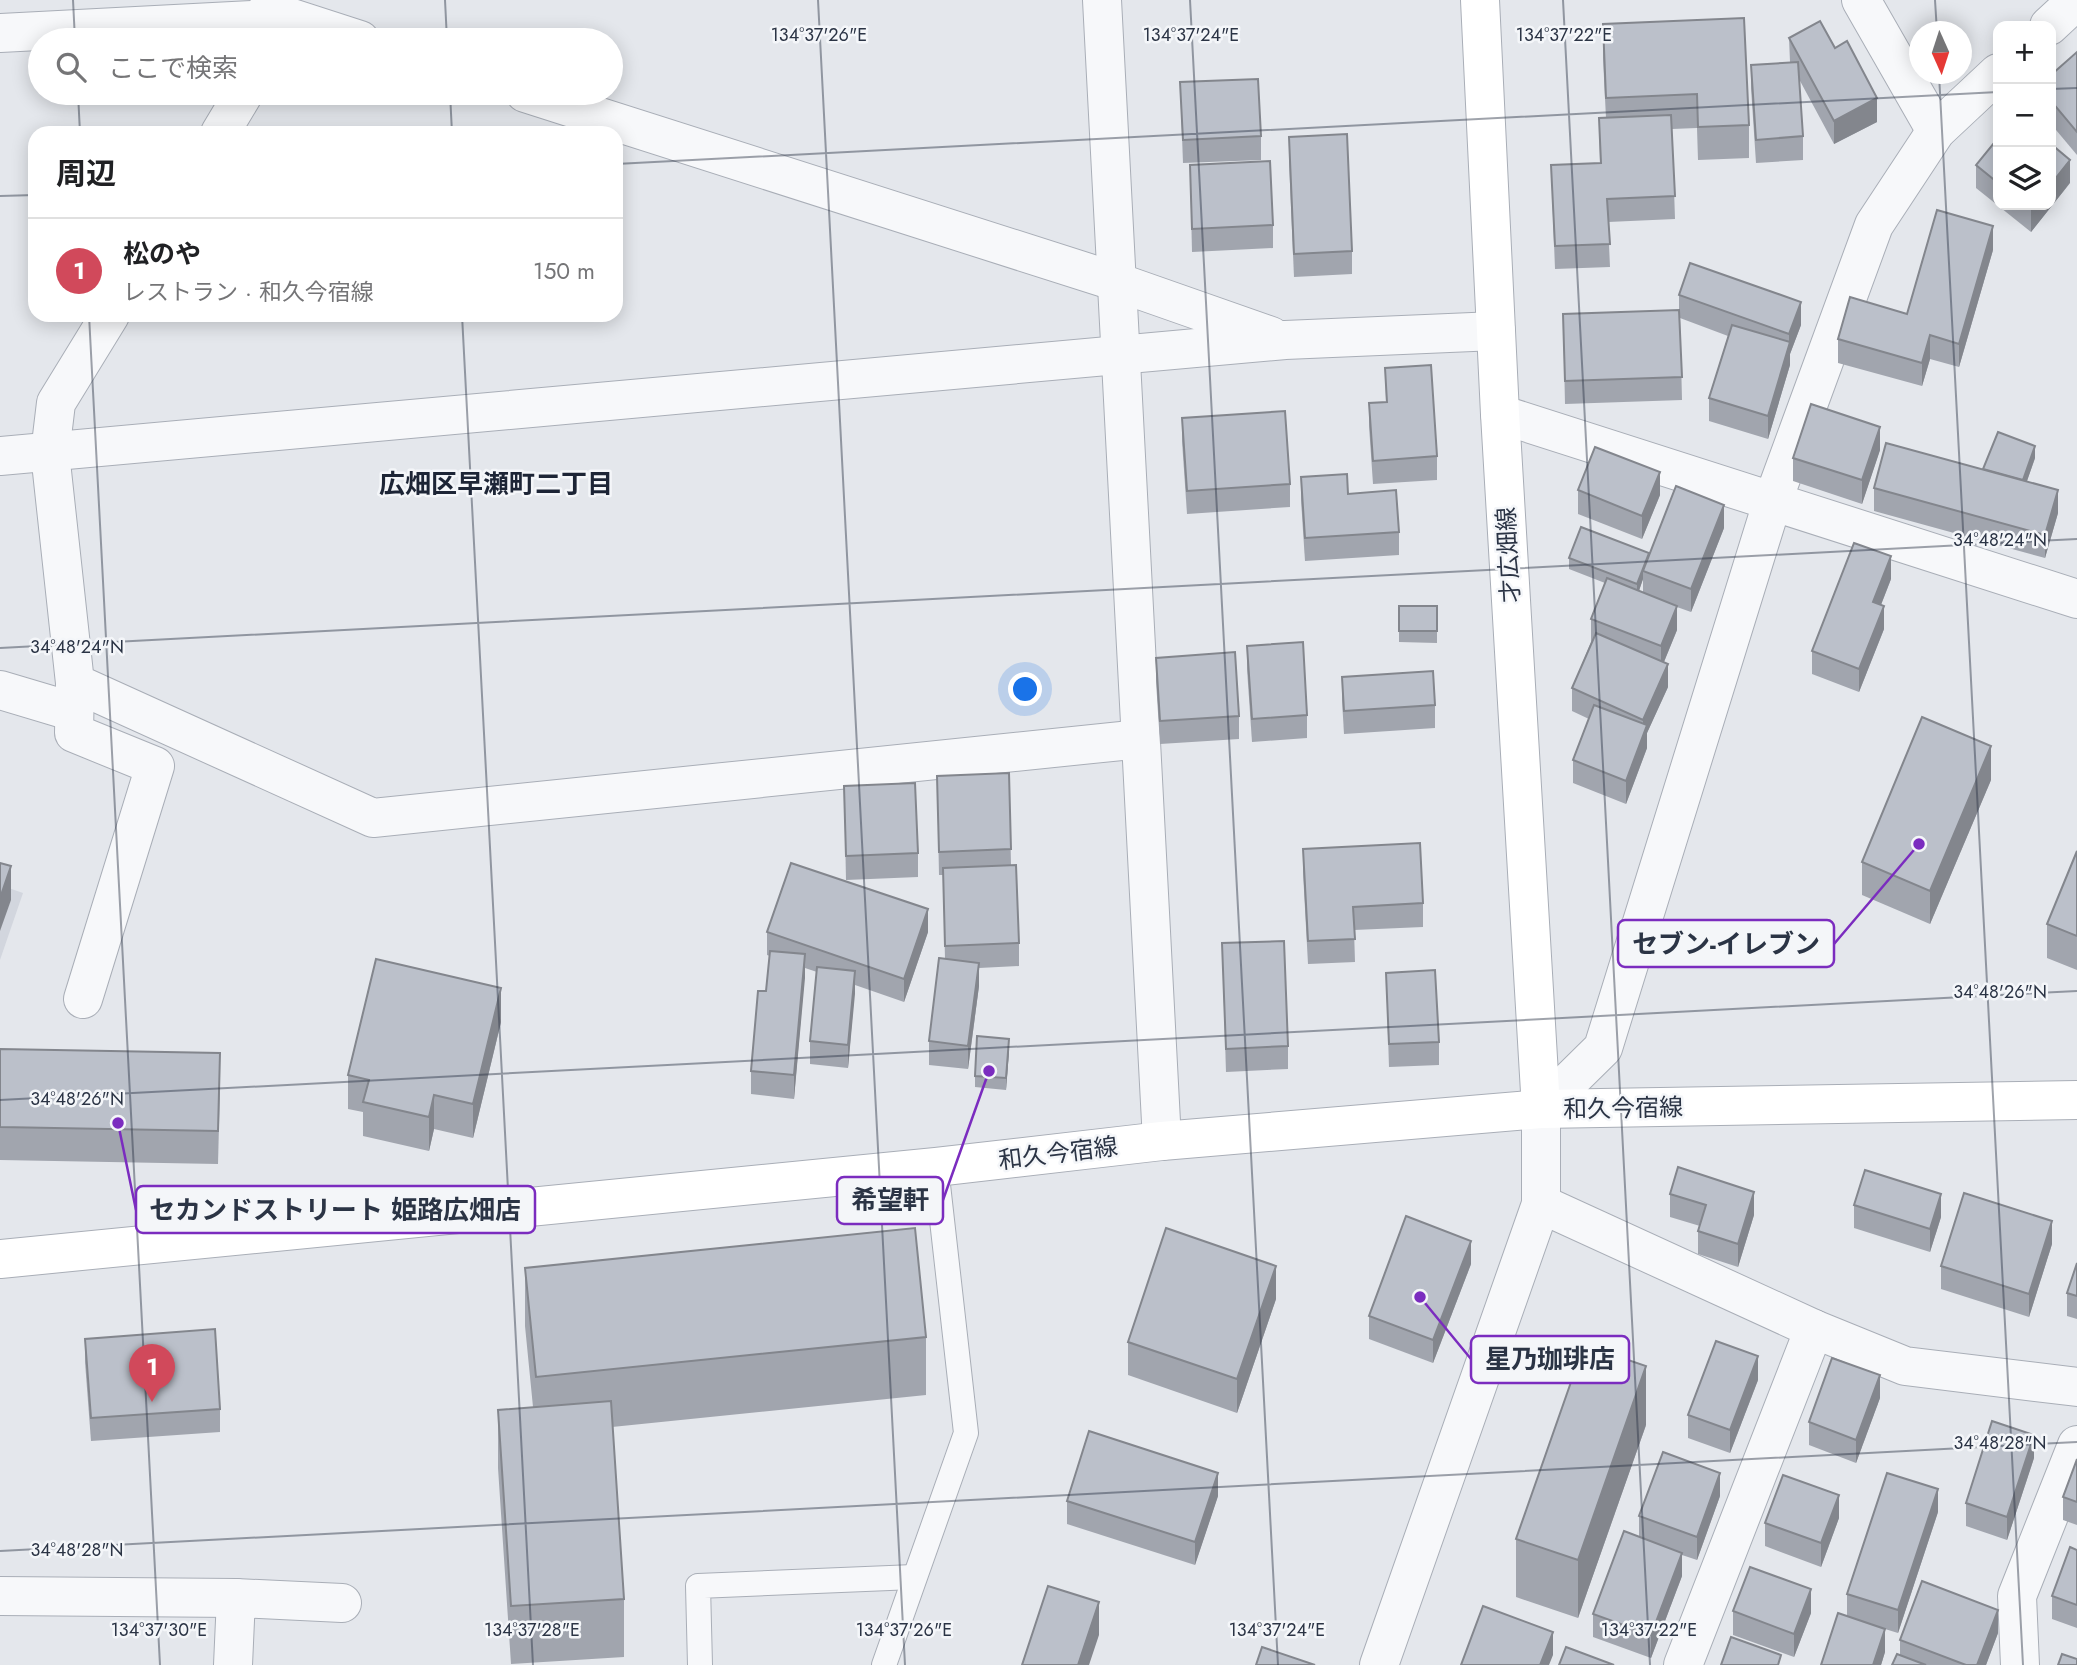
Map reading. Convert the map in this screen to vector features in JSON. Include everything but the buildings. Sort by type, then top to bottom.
[{"type":"main road","name":"才広畑線","points":[[1480,0],[1500,414],[1541,1109]]},
{"type":"main road","name":"和久今宿線","points":[[0,1259],[936,1167],[1162,1141],[1541,1109],[2077,1100]]},
{"type":"street","points":[[235,0],[317,28]]},
{"type":"street","points":[[1102,0],[1162,1141]]},
{"type":"street","points":[[1861,0],[1936,131]]},
{"type":"street","points":[[2054,21],[2077,0]]},
{"type":"street","points":[[102,28],[285,19]]},
{"type":"street","points":[[0,33],[28,32]]},
{"type":"street","points":[[1380,1665],[1541,1204],[1541,1109],[1603,1048],[1772,503],[1874,225],[1936,131],[1993,78]]},
{"type":"street","points":[[224,126],[237,105]]},
{"type":"street","points":[[563,105],[1117,282],[1285,340]]},
{"type":"street","points":[[83,999],[155,766],[74,733],[75,697],[50,453],[56,403],[106,322]]},
{"type":"street","points":[[0,456],[1285,340],[1496,331]]},
{"type":"street","points":[[1500,414],[2077,599]]},
{"type":"street","points":[[0,690],[75,697],[373,818],[1141,739]]},
{"type":"street","points":[[1541,1204],[1814,1329],[1905,1366],[2077,1387]]},
{"type":"street","points":[[1683,1665],[1814,1329]]},
{"type":"street","points":[[2020,1665],[2017,1596],[2077,1444]]},
{"type":"street","points":[[0,1596],[236,1598],[342,1603]]},
{"type":"street","points":[[233,1665],[236,1598]]},
{"type":"lane","points":[[884,1665],[966,1433],[936,1167]]},
{"type":"lane","points":[[700,1665],[698,1586],[915,1577]]},
{"type":"shaded area","points":[[0,885],[23,893],[0,960]]},
{"type":"place","name":"セブン-イレブン","points":[[1919,844]]},
{"type":"place","name":"希望軒","points":[[989,1071]]},
{"type":"place","name":"セカンドストリート 姫路広畑店","points":[[118,1123]]},
{"type":"place","name":"星乃珈琲店","points":[[1420,1297]]},
{"type":"place","name":"松のや","points":[[152,1402]]},
{"type":"district","name":"広畑区早瀬町二丁目","points":[[496,484]]}]
